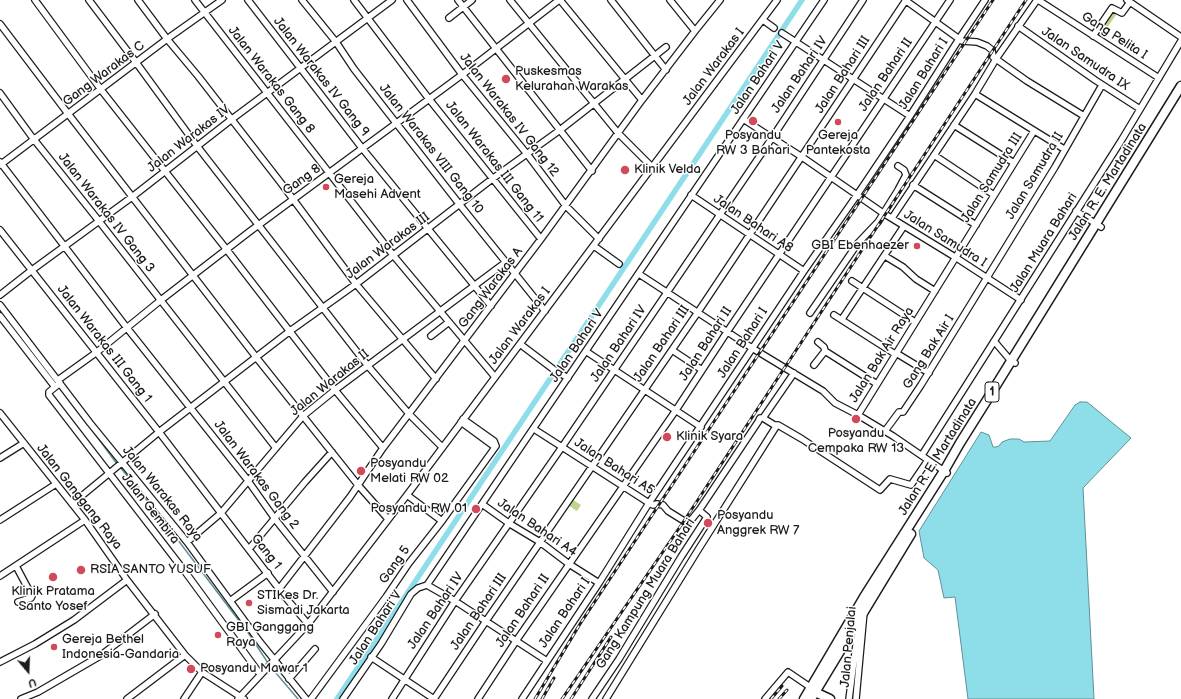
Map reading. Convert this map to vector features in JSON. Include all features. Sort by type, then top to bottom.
[{"type":"highway","name":"Jalan R. E. Martadinata","points":[[1098,225],[1181,86]]},
{"type":"highway","name":"Jalan R. E. Martadinata","points":[[804,699],[812,693],[860,617],[863,603],[1181,93]]},
{"type":"highway","name":"Jalan R. E. Martadinata","points":[[812,693],[863,603],[945,472]]},
{"type":"highway","points":[[812,693],[830,699]]},
{"type":"street","points":[[35,0],[101,90],[335,390],[383,448]]},
{"type":"street","points":[[89,0],[198,146],[368,366],[410,414],[442,447]]},
{"type":"street","points":[[138,0],[167,39],[232,119],[356,284],[436,379]]},
{"type":"street","name":"Jalan Warakas Gang 8","points":[[196,0],[393,255]]},
{"type":"street","name":"Gang Warakas C","points":[[1,164],[167,39],[222,0]]},
{"type":"street","name":"Jalan Warakas IV Gang 9","points":[[248,0],[362,148],[491,306]]},
{"type":"street","name":"Jalan Warakas VIII Gang 10","points":[[302,0],[336,42],[354,69],[460,205],[545,311]]},
{"type":"street","name":"Jalan Warakas III Gang 11","points":[[354,0],[492,179],[541,239]]},
{"type":"street","name":"Jalan Warakas IV","points":[[0,295],[392,0]]},
{"type":"street","name":"Jalan Warakas IV Gang 12","points":[[407,0],[566,206],[599,239]]},
{"type":"street","points":[[458,0],[592,171]]},
{"type":"street","points":[[449,18],[472,0]]},
{"type":"street","points":[[510,0],[618,133],[652,167]]},
{"type":"street","points":[[560,0],[642,100]]},
{"type":"street","name":"Gang 8","points":[[58,384],[160,300],[194,276],[362,148],[497,49],[560,0]]},
{"type":"street","points":[[611,0],[666,70]]},
{"type":"street","points":[[670,0],[695,31]]},
{"type":"street","name":"Gang Warakas A","points":[[279,589],[358,485],[383,448],[592,171],[642,100],[720,0]]},
{"type":"street","name":"Jalan Warakas I","points":[[240,698],[260,674],[308,624],[333,592],[777,0]]},
{"type":"street","name":"Jalan Bahari V","points":[[343,699],[372,657],[411,594],[418,588],[427,585],[824,0]]},
{"type":"street","name":"Jalan Bahari IV","points":[[392,699],[455,601],[510,524],[772,138],[863,0]]},
{"type":"street","points":[[905,0],[959,39],[981,43],[988,46],[992,50],[993,57],[1027,81],[1084,116]]},
{"type":"street","name":"Jalan Bahari III","points":[[434,699],[698,312],[905,0]]},
{"type":"street","name":"Jalan Bahari II","points":[[478,699],[516,640],[676,410],[950,0]]},
{"type":"street","name":"Jalan Bahari I","points":[[522,699],[649,503],[701,427],[752,348],[910,116],[985,0]]},
{"type":"street","points":[[892,218],[975,94],[1018,26],[1038,0]]},
{"type":"street","name":"Gang Pelita I","points":[[1038,0],[1159,78]]},
{"type":"street","points":[[1093,36],[1112,8],[1122,13],[1128,1],[1181,37]]},
{"type":"street","points":[[763,20],[774,28]]},
{"type":"street","points":[[0,24],[68,115],[256,357],[358,485],[388,519]]},
{"type":"street","name":"Jalan Samudra IX","points":[[1018,26],[1102,85],[1140,108]]},
{"type":"street","points":[[782,33],[910,116]]},
{"type":"street","name":"Jalan Muara Bahari","points":[[922,456],[1021,300],[1181,41]]},
{"type":"street","name":"Jalan Warakas III","points":[[72,504],[159,432],[256,357],[356,284],[492,179],[560,130],[666,47]]},
{"type":"street","name":"Jalan Samudra II","points":[[987,278],[1055,167],[1102,85]]},
{"type":"street","name":"Jalan Warakas IV Gang 3","points":[[0,94],[276,448]]},
{"type":"street","points":[[975,94],[1064,149]]},
{"type":"street","name":"Jalan Samudra I","points":[[743,119],[832,177],[883,213],[1021,300]]},
{"type":"street","points":[[954,125],[1014,163]]},
{"type":"street","name":"Jalan Samudra III","points":[[955,257],[1034,131]]},
{"type":"street","points":[[934,155],[994,195]]},
{"type":"street","points":[[1,164],[65,245],[127,328]]},
{"type":"street","points":[[810,313],[852,251],[878,222],[906,175],[904,170],[898,166]]},
{"type":"street","points":[[913,185],[976,225]]},
{"type":"street","name":"Jalan Bahari A8","points":[[691,195],[804,271]]},
{"type":"street","points":[[1076,211],[1098,225]]},
{"type":"street","points":[[842,320],[862,288],[886,256],[904,226]]},
{"type":"street","name":"Jalan Warakas III Gang 1","points":[[0,230],[97,352],[221,513]]},
{"type":"street","points":[[594,246],[620,264]]},
{"type":"street","points":[[393,255],[494,378]]},
{"type":"street","points":[[886,256],[903,267],[916,279],[935,291]]},
{"type":"street","name":"Jalan Bak Air Raya","points":[[945,472],[885,431],[858,415],[955,257]]},
{"type":"street","name":"Jalan Warakas II","points":[[187,542],[221,513],[303,416],[335,390],[506,262]]},
{"type":"street","points":[[639,274],[752,348],[826,393],[835,404],[858,415]]},
{"type":"street","name":"Gang Bak Air I","points":[[885,431],[899,412],[903,412],[929,373],[987,278]]},
{"type":"street","points":[[852,281],[916,322]]},
{"type":"street","name":"Jalan Warakas Raya","points":[[0,305],[20,337],[90,423],[119,465],[187,542],[273,662],[290,679],[306,699]]},
{"type":"street","points":[[834,315],[895,354],[929,373]]},
{"type":"street","points":[[0,316],[20,337]]},
{"type":"street","points":[[431,336],[449,322]]},
{"type":"street","name":"Jalan Warakas Gang 2","points":[[127,328],[248,481],[275,519],[333,592]]},
{"type":"street","points":[[994,341],[1013,362]]},
{"type":"street","points":[[818,342],[824,347],[825,351],[877,384]]},
{"type":"street","points":[[520,344],[552,369],[568,378]]},
{"type":"street","points":[[672,350],[702,370]]},
{"type":"street","points":[[814,365],[825,351]]},
{"type":"street","points":[[586,352],[645,389],[701,427]]},
{"type":"street","name":"Gang Kampung Muara Bahari","points":[[592,699],[619,659],[707,517],[700,511],[700,509],[760,418],[763,418],[794,373]]},
{"type":"street","name":"Jalan Gembira","points":[[58,384],[49,392],[49,395],[186,573],[260,674]]},
{"type":"street","name":"Jalan Ganggang Raya","points":[[0,413],[85,520],[185,655],[202,672],[240,698]]},
{"type":"street","points":[[763,418],[802,439],[879,489],[882,489],[891,479],[910,486],[912,485],[928,460]]},
{"type":"street","name":"Gang 5","points":[[311,699],[496,446],[494,441],[462,420]]},
{"type":"street","name":"Gang Kampung Muara Bahari","points":[[606,699],[776,426]]},
{"type":"street","name":"Jalan Bahari A5","points":[[534,429],[649,503],[654,505],[662,505],[668,511],[687,522],[692,519],[700,509]]},
{"type":"street","points":[[0,458],[24,443]]},
{"type":"street","points":[[248,549],[332,452]]},
{"type":"street","points":[[0,520],[56,484]]},
{"type":"street","points":[[407,495],[442,521]]},
{"type":"street","name":"Jalan Bahari A4","points":[[482,504],[510,524],[540,542],[569,564],[599,582]]},
{"type":"street","name":"Gang 1","points":[[221,513],[279,589],[308,624]]},
{"type":"street","points":[[707,517],[715,522]]},
{"type":"street","points":[[0,576],[85,520]]},
{"type":"street","points":[[16,566],[32,596],[31,598],[18,602]]},
{"type":"street","points":[[230,601],[268,573]]},
{"type":"street","points":[[0,662],[35,644],[68,624],[128,580]]},
{"type":"street","points":[[427,585],[455,601],[547,661]]},
{"type":"street","name":"Jalan Penjalai","points":[[856,699],[862,642],[863,603]]},
{"type":"street","points":[[21,699],[38,692],[100,656],[155,614]]},
{"type":"street","name":"Jalan Penjalai","points":[[849,699],[860,617]]},
{"type":"street","points":[[290,679],[315,649]]},
{"type":"street","points":[[126,699],[185,655]]},
{"type":"street","points":[[372,657],[434,699]]},
{"type":"street","points":[[184,699],[202,672]]},
{"type":"street","points":[[765,699],[788,672],[812,693]]},
{"type":"green space","points":[[1112,9],[1118,12],[1100,38],[1095,34]]},
{"type":"green space","points":[[572,499],[581,505],[577,511],[568,505]]},
{"type":"water","points":[[1080,402],[1087,402],[1131,438],[1083,488],[1094,699],[968,699],[955,597],[944,598],[938,570],[924,558],[919,531],[981,432],[989,435],[993,447],[999,446],[1002,442],[1010,439],[1019,439],[1024,442],[1050,441],[1075,405]]},
{"type":"waterway","points":[[337,699],[802,0]]},
{"type":"waterway","points":[[3,314],[23,340]]},
{"type":"waterway","points":[[47,371],[57,384]]},
{"type":"waterway","points":[[59,387],[79,413]]},
{"type":"waterway","points":[[92,430],[117,464]]},
{"type":"waterway","points":[[120,467],[165,523],[249,634],[268,663]]},
{"type":"waterway","points":[[270,666],[298,699]]},
{"type":"railway","points":[[535,699],[580,624],[993,0]]},
{"type":"railway","points":[[562,699],[684,521],[1026,0]]},
{"type":"railway","points":[[571,699],[611,637]]},
{"type":"railway","points":[[542,699],[554,678]]},
{"type":"railway","points":[[771,699],[782,686]]},
{"type":"railway","points":[[779,699],[787,690]]},
{"type":"place","name":"Puskesmas Kelurahan Warakas","points":[[506,79]]},
{"type":"place","name":"Posyandu RW 3 Bahari","points":[[753,121]]},
{"type":"place","name":"Gereja Pantekosta","points":[[838,122]]},
{"type":"place","name":"Klinik Velda","points":[[625,170]]},
{"type":"place","name":"Gereja Masehi Advent","points":[[326,187]]},
{"type":"place","name":"GBI Ebenhaezer","points":[[917,246]]},
{"type":"place","name":"Posyandu Cempaka RW 13","points":[[856,419]]},
{"type":"place","name":"Klinik Syara","points":[[667,437]]},
{"type":"place","name":"Posyandu Melati RW 02","points":[[361,471]]},
{"type":"place","name":"Posyandu RW 01","points":[[476,509]]},
{"type":"place","name":"Posyandu Anggrek RW 7","points":[[708,523]]},
{"type":"place","name":"RSIA SANTO YUSUF","points":[[81,570]]},
{"type":"place","name":"Klinik Pratama Santo Yosef","points":[[53,577]]},
{"type":"place","name":"STIKes Dr. Sismadi Jakarta","points":[[249,603]]},
{"type":"place","name":"GBI Ganggang Raya","points":[[218,635]]},
{"type":"place","name":"Gereja Bethel Indonesia-Gandaria","points":[[54,647]]},
{"type":"place","name":"Posyandu Mawar 1","points":[[191,669]]}]
